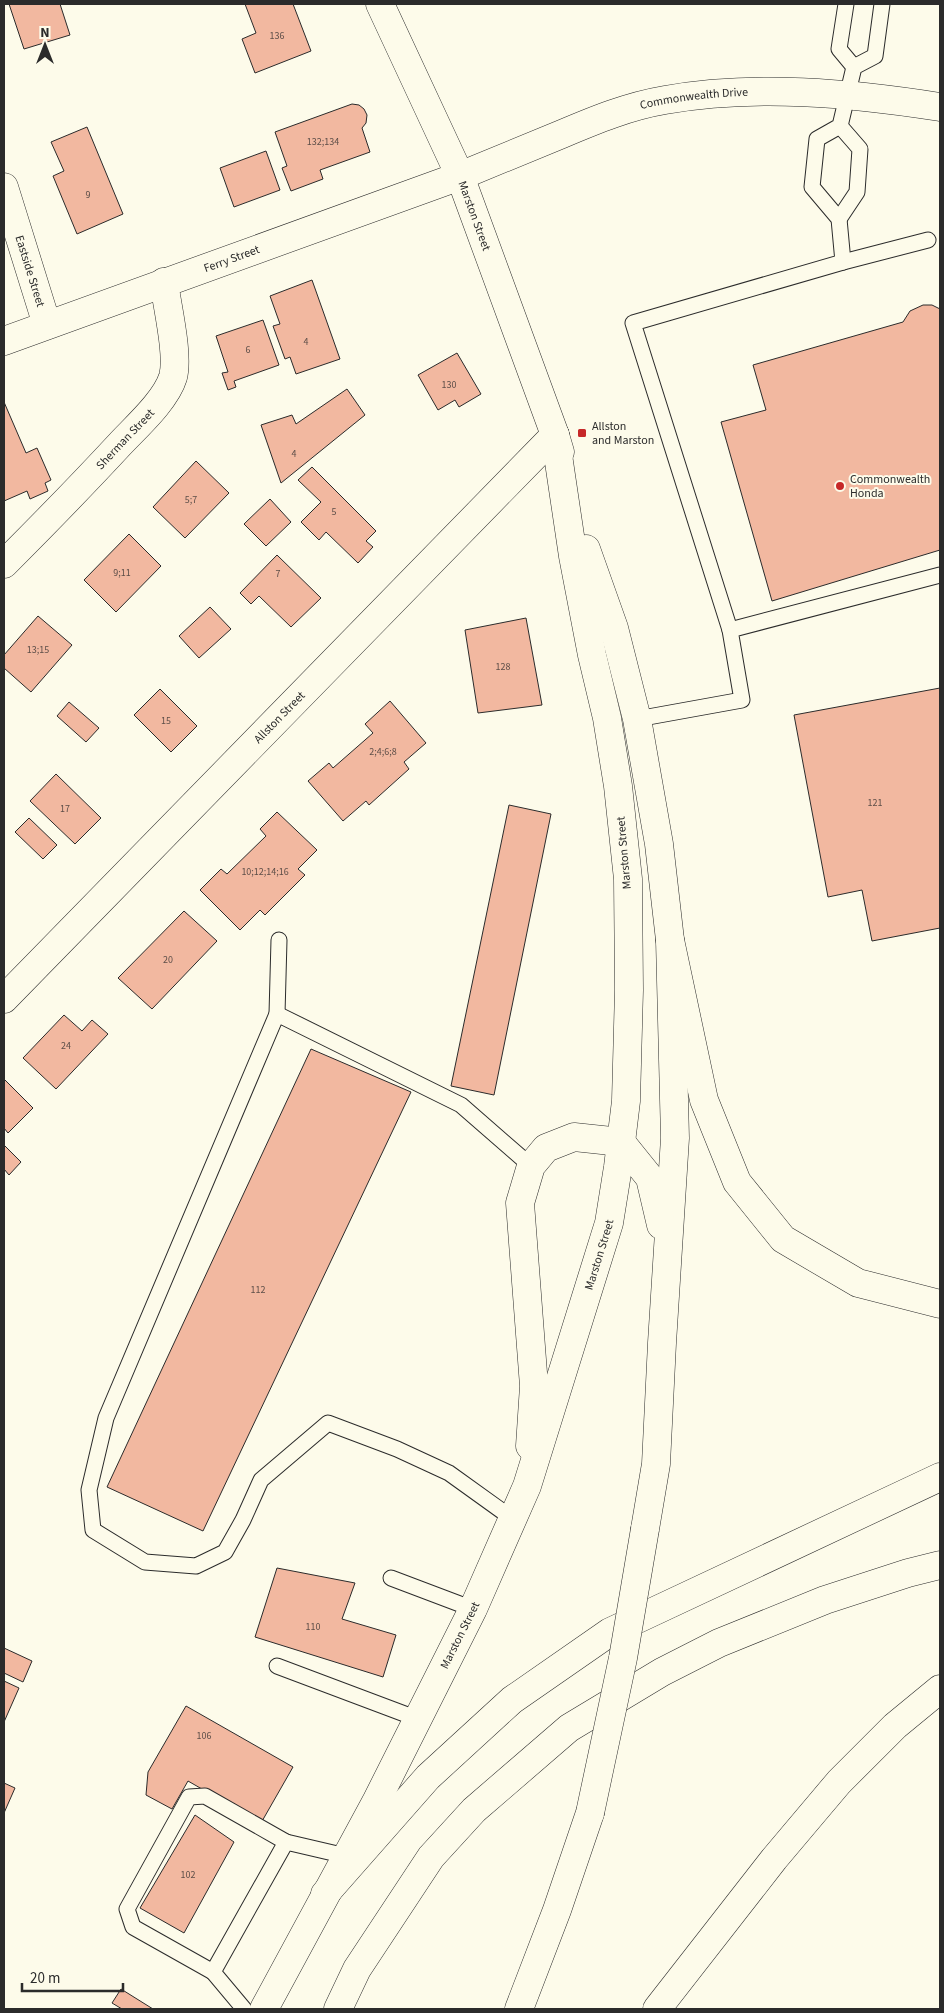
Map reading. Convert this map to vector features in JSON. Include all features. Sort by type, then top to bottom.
[{"type":"main road","name":"Marston Street","points":[[380,4],[460,176],[555,436],[582,538],[614,628],[637,719],[659,844],[670,940],[675,1138],[656,1464],[623,1658],[590,1813],[557,1910],[519,2009]]},
{"type":"main road","name":"Commonwealth Drive","points":[[460,176],[610,114],[664,100],[714,94],[759,92],[846,95],[940,107]]},
{"type":"main road","name":"Ferry Street","points":[[4,341],[460,176]]},
{"type":"main road","name":"Eastside Street","points":[[4,187],[47,325]]},
{"type":"main road","name":"Sherman Street","points":[[4,564],[73,495],[145,418],[164,393],[172,377],[174,361],[164,282]]},
{"type":"main road","name":"Marston Street","points":[[264,2009],[418,1719],[473,1610],[527,1486],[609,1223],[626,1101],[629,990],[628,879],[618,786],[609,728],[573,556],[555,436]]},
{"type":"main road","name":"Allston Street","points":[[4,999],[555,436]]},
{"type":"main road","points":[[670,940],[704,1100],[738,1182],[783,1239],[858,1283],[940,1304]]},
{"type":"main road","points":[[527,1486],[534,1386],[520,1203],[531,1166],[546,1148],[574,1137],[621,1142],[650,1178],[668,1250]]},
{"type":"main road","points":[[325,1894],[428,1777],[470,1738],[512,1700],[610,1632],[940,1476]]},
{"type":"main road","points":[[338,2009],[357,1969],[431,1857],[474,1810],[570,1728],[662,1672],[719,1643],[824,1600],[908,1572],[940,1565]]},
{"type":"main road","points":[[657,2009],[774,1859],[838,1782],[895,1726],[940,1689]]},
{"type":"lane","points":[[846,4],[839,49],[854,67]]},
{"type":"lane","points":[[844,262],[839,220],[812,187],[817,140],[840,126],[854,67],[875,56],[882,4]]},
{"type":"lane","points":[[839,220],[857,192],[860,149],[840,126]]},
{"type":"lane","points":[[637,719],[742,700],[730,630],[634,323],[844,262],[928,240]]},
{"type":"lane","points":[[730,630],[940,575]]},
{"type":"lane","points":[[279,940],[277,1014],[106,1418],[89,1490],[93,1530],[145,1562],[196,1566],[225,1552],[243,1520],[261,1480],[328,1422],[397,1449],[449,1473],[512,1519]]},
{"type":"lane","points":[[277,1014],[460,1105],[531,1166]]},
{"type":"lane","points":[[391,1578],[473,1610]]},
{"type":"lane","points":[[277,1666],[418,1719]]},
{"type":"lane","points":[[244,2009],[213,1972],[133,1927],[127,1909],[189,1798],[205,1796],[286,1842],[346,1856]]},
{"type":"lane","points":[[213,1972],[286,1842]]},
{"type":"building","points":[[9,4],[60,4],[70,35],[24,49]]},
{"type":"building","points":[[245,4],[293,4],[311,51],[255,73],[242,39],[256,33]]},
{"type":"building","points":[[352,104],[359,105],[367,115],[366,123],[362,128],[370,152],[320,170],[323,179],[291,191],[282,168],[287,166],[275,132]]},
{"type":"building","points":[[87,127],[123,214],[77,234],[53,176],[64,171],[51,142]]},
{"type":"building","points":[[266,151],[280,190],[234,207],[220,168]]},
{"type":"building","points":[[312,280],[340,359],[296,374],[290,357],[285,359],[273,326],[280,324],[270,296]]},
{"type":"building","name":"Commonwealth Honda","points":[[923,305],[932,305],[940,309],[940,550],[772,601],[721,422],[766,410],[753,365],[903,322],[910,311]]},
{"type":"building","points":[[263,320],[279,365],[234,381],[236,387],[228,390],[222,373],[228,372],[216,336]]},
{"type":"building","points":[[457,353],[481,394],[459,407],[455,400],[438,410],[418,375]]},
{"type":"building","points":[[347,389],[365,415],[281,483],[261,425],[292,415],[296,424]]},
{"type":"building","points":[[4,402],[26,453],[37,448],[51,480],[45,483],[48,491],[30,499],[27,491],[4,501]]},
{"type":"building","points":[[196,461],[229,493],[185,538],[153,507]]},
{"type":"building","points":[[312,467],[376,531],[366,541],[373,547],[358,563],[326,532],[319,540],[301,522],[321,502],[298,480]]},
{"type":"building","points":[[270,499],[291,522],[266,546],[244,524]]},
{"type":"building","points":[[129,534],[161,566],[116,612],[84,580]]},
{"type":"building","points":[[277,555],[321,598],[291,627],[259,596],[251,604],[240,593]]},
{"type":"building","points":[[210,607],[231,629],[199,658],[179,636]]},
{"type":"building","points":[[38,616],[72,645],[31,692],[4,668],[4,655]]},
{"type":"building","points":[[526,618],[542,705],[478,713],[465,630]]},
{"type":"building","points":[[940,688],[940,928],[872,941],[862,890],[828,897],[794,715]]},
{"type":"building","points":[[160,689],[197,726],[171,752],[134,715]]},
{"type":"building","points":[[390,701],[426,743],[404,762],[409,769],[369,805],[366,801],[343,821],[308,781],[329,763],[333,768],[373,733],[365,724]]},
{"type":"building","points":[[69,702],[99,728],[86,742],[57,716]]},
{"type":"building","points":[[56,774],[101,818],[75,844],[30,801]]},
{"type":"building","points":[[509,805],[551,814],[494,1095],[451,1086]]},
{"type":"building","points":[[277,812],[317,850],[298,869],[305,875],[265,915],[260,910],[240,930],[200,890],[221,869],[227,874],[266,836],[260,829]]},
{"type":"building","points":[[29,818],[57,845],[43,859],[15,832]]},
{"type":"building","points":[[184,911],[217,941],[152,1009],[118,978]]},
{"type":"building","points":[[64,1015],[82,1031],[92,1020],[108,1034],[56,1089],[23,1058]]},
{"type":"building","points":[[311,1049],[411,1092],[203,1531],[107,1487]]},
{"type":"building","points":[[4,1079],[33,1108],[8,1133],[4,1128]]},
{"type":"building","points":[[4,1145],[21,1162],[9,1175],[4,1169]]},
{"type":"building","points":[[277,1568],[355,1583],[342,1619],[396,1635],[383,1677],[255,1637]]},
{"type":"building","points":[[4,1648],[32,1661],[23,1682],[4,1673]]},
{"type":"building","points":[[4,1681],[19,1688],[4,1722]]},
{"type":"building","points":[[186,1706],[293,1767],[261,1823],[188,1781],[172,1809],[146,1795],[148,1772]]},
{"type":"building","points":[[4,1783],[15,1788],[4,1813]]},
{"type":"building","points":[[195,1815],[234,1842],[184,1933],[140,1908]]},
{"type":"building","points":[[121,1989],[153,2009],[122,2009],[112,2003]]},
{"type":"place","name":"Allston and Marston","points":[[582,433]]},
{"type":"place","name":"Commonwealth Honda","points":[[840,486]]}]
